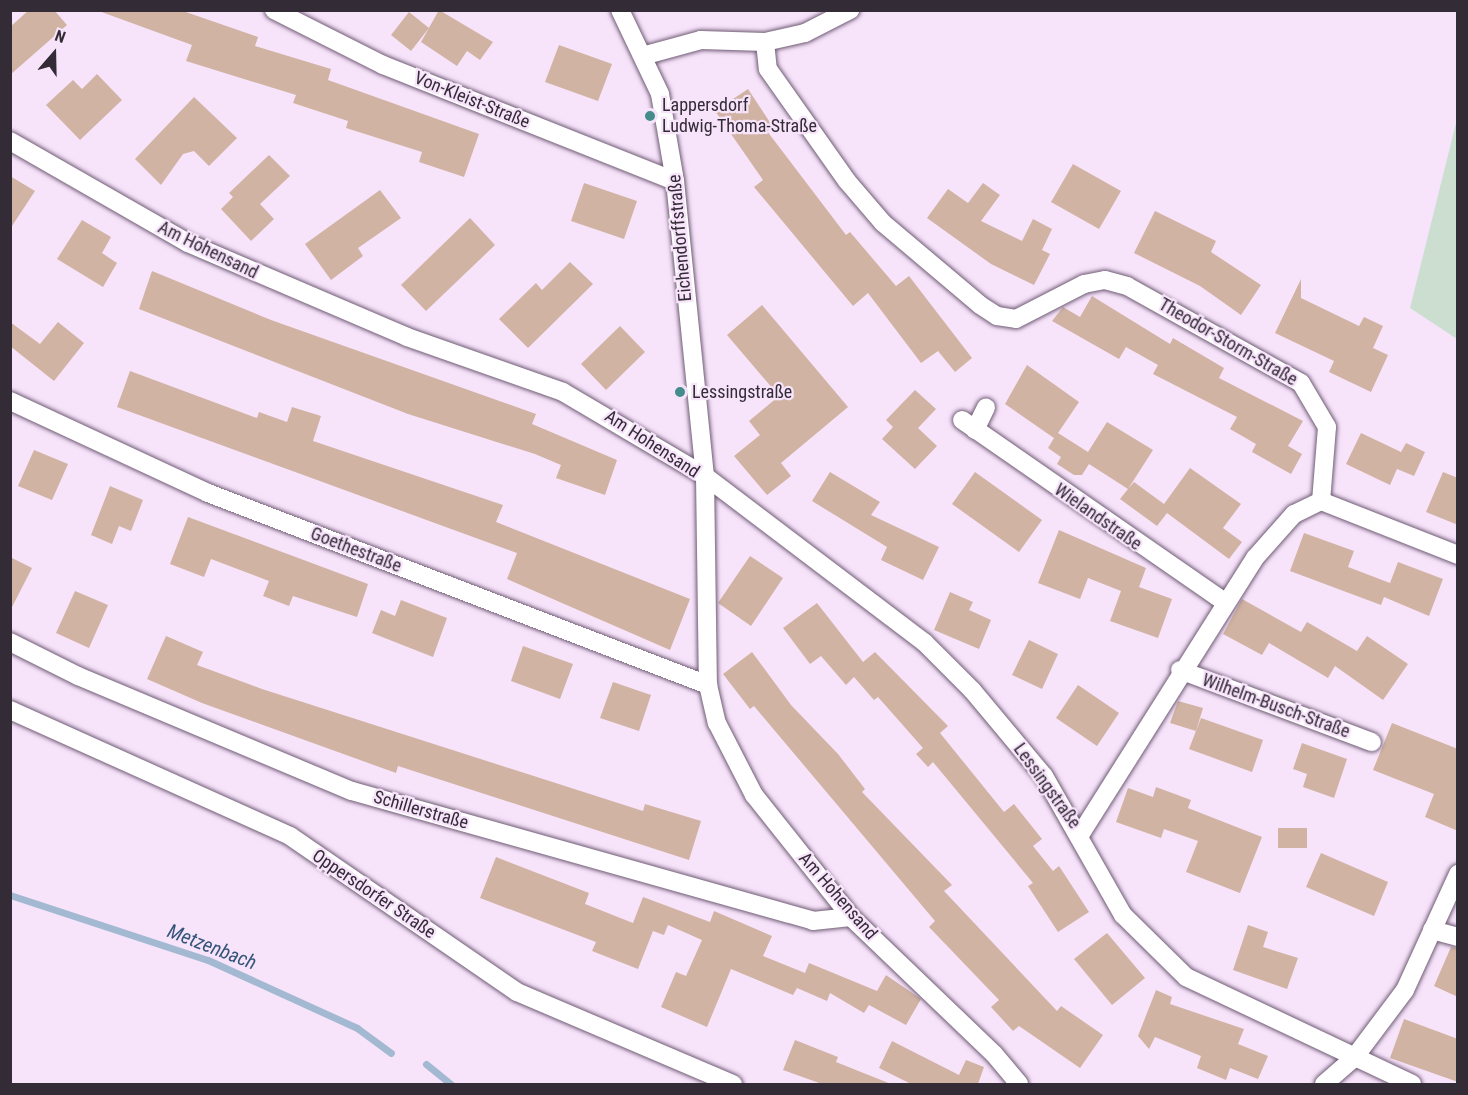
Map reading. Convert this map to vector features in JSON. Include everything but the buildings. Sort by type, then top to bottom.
[{"type":"street","name":"Von-Kleist-Straße","points":[[274,10],[383,64],[675,181]]},
{"type":"street","name":"Eichendorffstraße","points":[[621,10],[646,55],[660,94],[675,181],[705,476]]},
{"type":"street","points":[[646,55],[701,40],[765,42],[805,33],[849,10]]},
{"type":"street","name":"Theodor-Storm-Straße","points":[[765,42],[768,69],[868,207],[997,316],[1035,313],[1084,284],[1105,280],[1173,309],[1300,383],[1327,427],[1321,501]]},
{"type":"street","name":"Am Hohensand","points":[[10,141],[188,243],[407,337],[563,392],[705,476],[708,686],[733,762],[851,917],[994,1053],[1019,1084]]},
{"type":"street","name":"Goethestraße","points":[[10,401],[208,493],[708,686]]},
{"type":"street","name":"Wielandstraße","points":[[986,407],[969,425],[1223,602]]},
{"type":"street","name":"Lessingstraße","points":[[705,476],[924,642],[1044,776],[1081,833],[1123,915],[1185,977],[1412,1084]]},
{"type":"street","points":[[1081,833],[1223,602],[1294,514],[1321,501],[1458,555]]},
{"type":"street","name":"Schillerstraße","points":[[10,642],[78,676],[352,791],[813,921],[851,917]]},
{"type":"street","name":"Wilhelm-Busch-Straße","points":[[1180,670],[1372,742]]},
{"type":"street","name":"Oppersdorfer Straße","points":[[10,710],[290,836],[517,992],[732,1084]]},
{"type":"street","points":[[1324,1084],[1354,1058],[1405,990],[1458,874]]},
{"type":"street","points":[[1432,930],[1458,937]]},
{"type":"green space","points":[[1457,119],[1457,339],[1410,308]]},
{"type":"waterway","name":"Metzenbach","points":[[10,895],[208,960],[357,1028],[391,1053]]},
{"type":"waterway","name":"Metzenbach","points":[[426,1064],[451,1084]]},
{"type":"place","name":"Lappersdorf Ludwig-Thoma-Straße","points":[[650,116]]},
{"type":"place","name":"Lessingstraße","points":[[680,392]]}]
